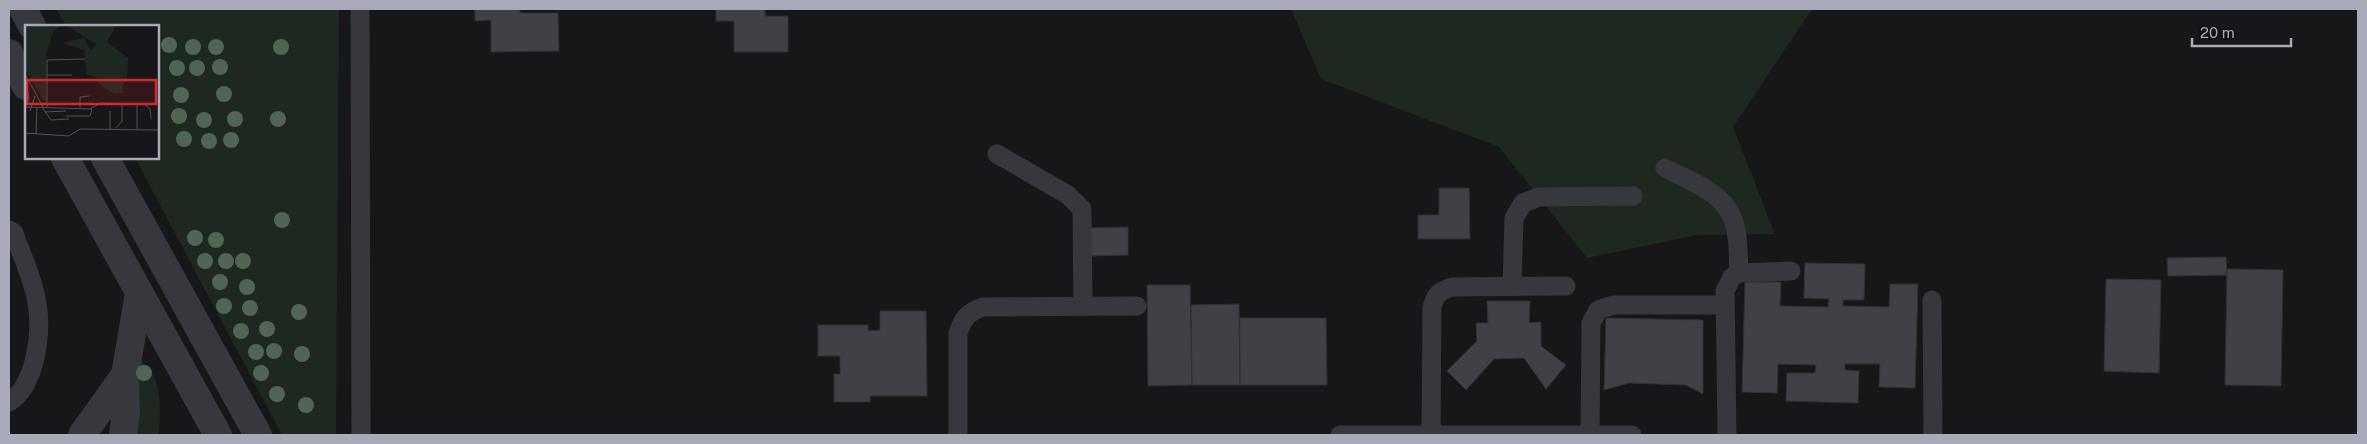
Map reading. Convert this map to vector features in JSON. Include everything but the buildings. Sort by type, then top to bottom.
[{"type":"street","points":[[23,9],[31,25]]},
{"type":"street","points":[[9,53],[25,84]]},
{"type":"street","points":[[66,159],[218,435]]},
{"type":"street","points":[[106,159],[258,435]]},
{"type":"street","points":[[123,435],[126,413],[126,375],[139,293]]},
{"type":"street","points":[[82,435],[126,375]]},
{"type":"lane","points":[[360,9],[361,435]]},
{"type":"lane","points":[[997,154],[1068,195],[1082,209],[1083,306]]},
{"type":"lane","points":[[1665,168],[1723,201],[1736,226],[1739,273]]},
{"type":"lane","points":[[1512,286],[1514,218],[1523,203],[1539,197],[1633,196]]},
{"type":"lane","points":[[9,230],[14,233],[37,302],[38,345],[30,371],[18,396],[9,402]]},
{"type":"lane","points":[[1727,435],[1725,291],[1727,284],[1739,273],[1791,271]]},
{"type":"lane","points":[[1430,434],[1432,308],[1434,298],[1442,290],[1452,287],[1566,286]]},
{"type":"lane","points":[[1932,300],[1933,435]]},
{"type":"lane","points":[[1590,435],[1591,323],[1598,310],[1613,305],[1725,305]]},
{"type":"lane","points":[[958,435],[958,333],[962,321],[971,311],[983,307],[1136,306]]},
{"type":"lane","points":[[1340,435],[1632,435]]},
{"type":"shaded area","points":[[56,9],[339,9],[336,435],[282,435],[136,159],[159,159],[159,25],[65,25]]},
{"type":"shaded area","points":[[1291,9],[1812,9],[1733,127],[1775,234],[1697,235],[1587,258],[1499,147],[1321,79]]},
{"type":"shaded area","points":[[140,360],[148,367],[157,384],[160,405],[159,435],[126,435]]}]
